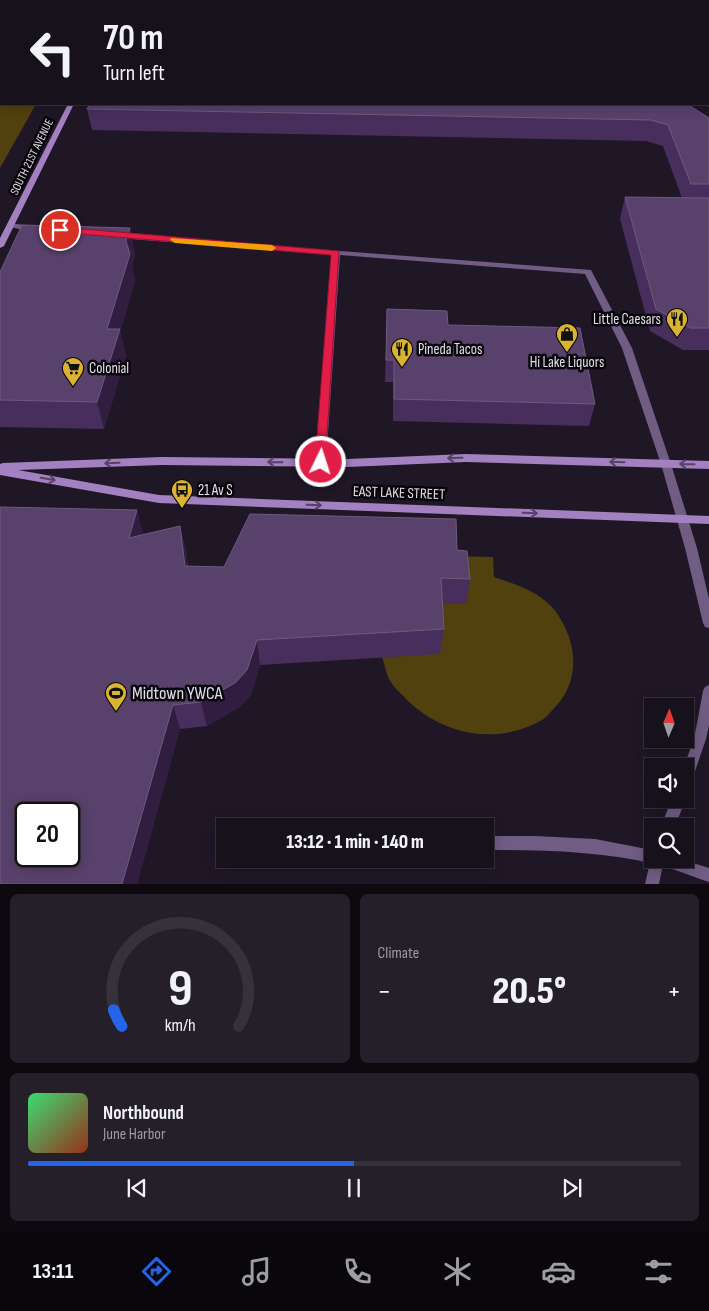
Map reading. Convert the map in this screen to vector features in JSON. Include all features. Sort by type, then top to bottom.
[{"type":"main road","name":"SOUTH 21ST AVENUE","points":[[0,246],[71,105]]},
{"type":"main road","name":"EAST LAKE STREET","points":[[0,469],[162,461],[321,462],[466,458],[709,465]]},
{"type":"main road","name":"EAST LAKE STREET","points":[[0,469],[159,499],[709,520]]},
{"type":"street","points":[[11,225],[40,228]]},
{"type":"street","points":[[108,235],[588,272],[627,348],[666,464],[691,548],[709,622]]},
{"type":"street","points":[[321,462],[336,253]]},
{"type":"street","points":[[693,758],[700,739],[709,691]]},
{"type":"street","points":[[494,844],[536,843],[595,846],[644,855]]},
{"type":"street","points":[[652,884],[656,868]]},
{"type":"street","points":[[689,868],[709,874]]},
{"type":"shaded area","points":[[0,105],[35,105],[0,168]]},
{"type":"shaded area","points":[[452,556],[493,557],[494,577],[536,594],[550,605],[563,623],[572,647],[573,672],[570,684],[564,695],[542,720],[525,728],[507,733],[471,733],[436,721],[420,711],[396,689],[389,679],[382,657],[438,604]]},
{"type":"building","points":[[89,105],[689,105],[709,118],[709,184],[691,184],[668,125],[651,120],[87,109]]},
{"type":"building","points":[[625,197],[709,198],[709,328],[691,328],[656,309]]},
{"type":"building","points":[[22,225],[130,228],[126,241],[130,254],[107,329],[120,329],[97,402],[0,400],[0,272]]},
{"type":"building","points":[[387,309],[447,311],[448,325],[580,328],[595,404],[394,399],[394,360],[386,360]]},
{"type":"building","name":"Midtown YWCA","points":[[0,507],[137,510],[129,538],[180,526],[185,566],[224,567],[250,514],[456,519],[457,550],[467,551],[470,579],[441,578],[444,629],[257,640],[247,670],[235,683],[201,702],[173,705],[122,884],[0,884]]},
{"type":"slow traffic","points":[[175,240],[272,248]]},
{"type":"place","name":"Little Caesars","points":[[677,338]]},
{"type":"place","name":"Hi Lake Liquors","points":[[567,353]]},
{"type":"place","name":"Pineda Tacos","points":[[402,368]]},
{"type":"place","name":"Colonial","points":[[73,387]]},
{"type":"place","name":"21 Av S","points":[[182,509]]},
{"type":"place","name":"Midtown YWCA","points":[[116,712]]},
{"type":"route","points":[[60,230],[336,253],[321,462]]}]
